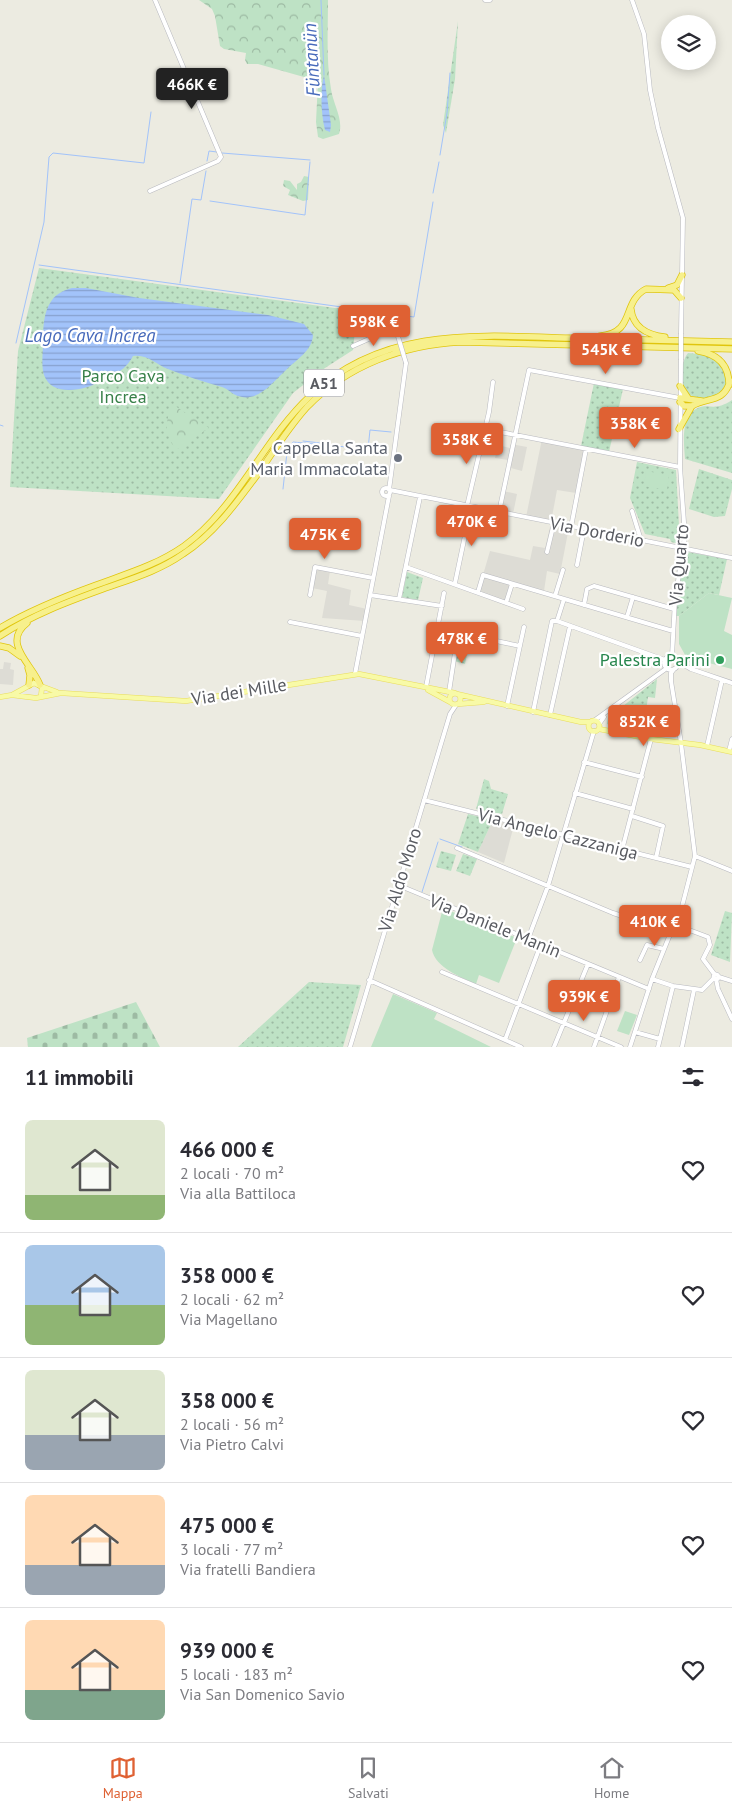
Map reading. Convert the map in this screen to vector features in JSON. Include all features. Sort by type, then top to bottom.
[{"type":"highway","points":[[681,298],[678,288],[682,273]]},
{"type":"highway","points":[[563,338],[614,333],[624,325],[631,307],[641,292],[649,288],[678,288]]},
{"type":"highway","points":[[631,307],[634,322],[644,331],[658,336],[687,341]]},
{"type":"highway","name":"A51","points":[[0,628],[61,598],[153,564],[185,545],[220,514],[286,422],[306,400],[332,377],[362,360],[393,347],[436,338],[470,336],[732,342]]},
{"type":"highway","name":"A51","points":[[0,636],[37,616],[156,569],[194,547],[226,516],[307,408],[336,383],[375,360],[415,348],[456,342],[732,349]]},
{"type":"highway","points":[[628,347],[698,351],[710,354],[725,365],[729,385]]},
{"type":"highway","points":[[707,402],[690,399],[680,400],[684,406],[692,406],[707,402],[721,396],[729,385],[732,373]]},
{"type":"highway","points":[[680,386],[690,399]]},
{"type":"highway","points":[[679,429],[692,406]]},
{"type":"highway","points":[[37,616],[21,629],[17,644],[20,654],[41,685]]},
{"type":"highway","points":[[0,646],[14,651],[24,662],[30,673],[28,686]]},
{"type":"main road","name":"Via dei Mille","points":[[41,696],[61,693],[186,701],[355,674],[449,692],[651,739],[707,746],[731,752]]},
{"type":"main road","points":[[0,697],[12,695],[36,698],[41,696],[41,685],[36,683],[12,695]]},
{"type":"main road","name":"Via dei Mille","points":[[41,685],[61,693]]},
{"type":"main road","name":"Via dei Mille","points":[[414,685],[450,702]]},
{"type":"main road","points":[[28,686],[28,692],[31,697]]},
{"type":"main road","points":[[456,694],[460,698],[457,704],[450,702],[450,696],[456,694]]},
{"type":"main road","name":"Via dei Mille","points":[[457,704],[496,703]]},
{"type":"street","points":[[150,191],[221,157],[155,0]]},
{"type":"street","points":[[485,0],[490,0]]},
{"type":"street","points":[[632,0],[644,34],[650,90],[658,128],[683,218],[682,273]]},
{"type":"street","name":"Via Quarto","points":[[671,656],[674,609],[685,536],[679,429],[681,298]]},
{"type":"street","points":[[353,346],[389,330],[394,330],[406,363],[393,477],[355,674]]},
{"type":"street","points":[[498,512],[529,370],[680,400]]},
{"type":"street","points":[[455,583],[493,382]]},
{"type":"street","points":[[485,428],[680,467]]},
{"type":"street","points":[[571,527],[586,449]]},
{"type":"street","name":"Via Dorderio","points":[[389,492],[732,558]]},
{"type":"street","points":[[399,600],[420,497]]},
{"type":"street","points":[[632,511],[641,540]]},
{"type":"street","points":[[547,552],[554,523]]},
{"type":"street","points":[[577,565],[584,529]]},
{"type":"street","points":[[310,595],[314,567],[373,578]]},
{"type":"street","points":[[406,567],[523,609]]},
{"type":"street","points":[[555,596],[563,570]]},
{"type":"street","points":[[478,592],[483,575],[673,631]]},
{"type":"street","points":[[506,603],[512,584]]},
{"type":"street","points":[[584,605],[588,589],[592,586],[674,609]]},
{"type":"street","points":[[426,687],[444,594]]},
{"type":"street","points":[[370,595],[442,606]]},
{"type":"street","points":[[627,617],[633,597]]},
{"type":"street","points":[[558,621],[564,599]]},
{"type":"street","points":[[533,712],[552,621],[558,621],[664,661],[667,668]]},
{"type":"street","points":[[290,622],[362,636]]},
{"type":"street","points":[[550,715],[570,626]]},
{"type":"street","points":[[507,706],[524,628]]},
{"type":"street","points":[[449,692],[458,633],[520,646]]},
{"type":"street","points":[[659,672],[664,661],[671,656],[690,669],[732,683]]},
{"type":"street","points":[[630,1047],[648,989],[671,932],[676,925],[695,856],[681,743],[670,681],[671,673],[678,661]]},
{"type":"street","points":[[528,940],[548,886],[595,726],[659,672],[667,668],[690,669]]},
{"type":"street","points":[[707,746],[722,680]]},
{"type":"street","name":"Via Aldo Moro","points":[[350,1047],[450,714],[450,702]]},
{"type":"street","name":"Via Aldo Moro","points":[[450,714],[457,704]]},
{"type":"street","points":[[622,850],[651,739]]},
{"type":"street","points":[[731,752],[732,739]]},
{"type":"street","points":[[584,762],[642,777]]},
{"type":"street","points":[[575,793],[634,809]]},
{"type":"street","name":"Via Angelo Cazzaniga","points":[[424,800],[692,867]]},
{"type":"street","points":[[632,816],[663,826],[656,858]]},
{"type":"street","points":[[457,848],[613,913],[671,932]]},
{"type":"street","points":[[695,856],[732,870]]},
{"type":"street","name":"Via Daniele Manin","points":[[398,886],[648,989]]},
{"type":"street","points":[[676,925],[708,937],[710,946],[703,956],[703,960],[716,976],[719,992],[732,1019]]},
{"type":"street","points":[[506,1040],[541,944]]},
{"type":"street","points":[[640,960],[647,944],[664,949]]},
{"type":"street","points":[[554,1047],[588,964]]},
{"type":"street","points":[[442,972],[621,1047]]},
{"type":"street","points":[[716,976],[732,981]]},
{"type":"street","points":[[652,979],[694,990],[704,989],[709,981],[716,976]]},
{"type":"street","points":[[594,1047],[619,977]]},
{"type":"street","points":[[369,980],[521,1047]]},
{"type":"street","points":[[658,1047],[673,986]]},
{"type":"street","points":[[682,1047],[694,990]]},
{"type":"street","points":[[635,1032],[660,1039]]},
{"type":"shaded area","points":[[542,439],[585,447],[576,493],[557,490],[551,522],[526,517]]},
{"type":"shaded area","points":[[511,444],[527,447],[522,471],[507,467],[508,460],[495,458],[498,445],[510,448]]},
{"type":"shaded area","points":[[503,491],[517,494],[513,514],[499,512]]},
{"type":"shaded area","points":[[551,523],[569,527],[560,574],[547,571],[544,591],[512,582],[506,602],[478,592],[490,551],[530,560],[533,546],[545,548]]},
{"type":"shaded area","points":[[315,568],[330,571],[328,584],[351,590],[349,605],[367,609],[365,621],[322,618],[327,591],[312,588]]},
{"type":"shaded area","points":[[4,662],[11,663],[10,669],[14,670],[13,685],[0,684],[0,669],[3,669]]},
{"type":"shaded area","points":[[493,820],[514,825],[504,863],[478,852]]},
{"type":"green space","points":[[199,0],[328,0],[328,67],[332,95],[340,123],[339,134],[323,139],[318,137],[316,122],[318,81],[258,64],[247,64],[245,60],[246,53],[224,49],[220,46],[212,9]]},
{"type":"green space","points":[[458,21],[455,79],[446,133],[443,125]]},
{"type":"green space","points":[[304,176],[309,177],[308,200],[303,201],[288,195],[290,190],[283,186],[284,180],[290,181],[297,190],[297,184],[301,182]]},
{"type":"green space","name":"Parco Cava Increa","points":[[39,268],[357,311],[353,350],[325,368],[293,393],[219,499],[10,487],[18,351]]},
{"type":"green space","points":[[688,353],[708,355],[725,368],[727,382],[719,395],[701,399],[686,394],[682,373],[685,357]]},
{"type":"green space","points":[[594,383],[623,389],[609,452],[581,446]]},
{"type":"green space","points":[[732,400],[732,473],[685,459],[684,431],[688,417],[698,408],[721,406]]},
{"type":"green space","points":[[172,404],[209,428],[176,450],[169,438],[167,428]]},
{"type":"green space","points":[[637,462],[676,470],[680,544],[671,542],[670,539],[645,534],[630,498]]},
{"type":"green space","points":[[699,469],[732,480],[732,489],[725,516],[714,517],[689,509]]},
{"type":"green space","points":[[646,471],[669,475],[667,490],[644,486]]},
{"type":"green space","points":[[687,552],[727,559],[719,595],[709,593],[679,616],[675,616],[684,554]]},
{"type":"green space","points":[[407,572],[423,578],[418,600],[402,597]]},
{"type":"green space","points":[[709,593],[732,598],[724,631],[732,635],[732,669],[705,662],[704,667],[689,662],[679,644],[679,616]]},
{"type":"green space","points":[[459,636],[470,638],[465,664],[454,661]]},
{"type":"green space","points":[[657,679],[655,698],[648,697],[646,711],[627,709],[622,729],[607,724],[608,718]]},
{"type":"green space","points":[[484,779],[489,781],[491,789],[508,794],[502,814],[476,809]]},
{"type":"green space","points":[[468,814],[493,820],[478,852],[458,844]]},
{"type":"green space","points":[[441,851],[456,855],[451,871],[436,867]]},
{"type":"green space","points":[[463,854],[477,859],[470,876],[456,871]]},
{"type":"green space","points":[[443,908],[517,938],[499,983],[479,975],[476,984],[450,971],[438,962],[432,950]]},
{"type":"green space","points":[[725,911],[732,913],[730,962],[711,955]]},
{"type":"green space","points":[[309,982],[361,985],[343,1047],[238,1047]]},
{"type":"green space","points":[[393,994],[437,1013],[434,1019],[491,1047],[371,1047]]},
{"type":"green space","points":[[136,1002],[160,1047],[28,1047],[27,1038]]},
{"type":"green space","points":[[625,1011],[637,1015],[629,1035],[617,1031]]},
{"type":"water","points":[[324,75],[331,125],[330,132],[325,130],[323,117],[322,95]]},
{"type":"water","name":"Lago Cava Increa","points":[[72,288],[86,288],[139,298],[268,315],[304,324],[313,335],[312,341],[307,350],[265,390],[252,397],[238,396],[224,388],[163,367],[143,356],[133,356],[120,371],[95,384],[78,389],[62,389],[54,387],[44,375],[42,363],[43,327],[45,315],[52,300],[64,291]]},
{"type":"waterway","name":"Füntanün","points":[[321,0],[324,75]]},
{"type":"waterway","points":[[440,155],[447,113],[450,73]]},
{"type":"waterway","points":[[16,343],[44,222],[49,157],[53,153],[144,163],[151,112]]},
{"type":"waterway","points":[[207,161],[209,151],[217,152]]},
{"type":"waterway","points":[[222,153],[310,160]]},
{"type":"waterway","points":[[210,201],[305,215],[310,162]]},
{"type":"waterway","points":[[433,193],[439,162]]},
{"type":"waterway","points":[[180,283],[192,199],[201,200],[206,171]]},
{"type":"waterway","points":[[39,265],[414,317],[433,202]]},
{"type":"waterway","points":[[283,489],[287,452],[293,442],[368,449],[370,430],[391,432]]},
{"type":"waterway","points":[[303,441],[329,444]]},
{"type":"waterway","points":[[440,839],[462,847]]},
{"type":"waterway","points":[[422,892],[438,842]]},
{"type":"place","name":"Cappella Santa Maria Immacolata","points":[[398,458]]},
{"type":"place","name":"Palestra Parini","points":[[720,660]]}]
